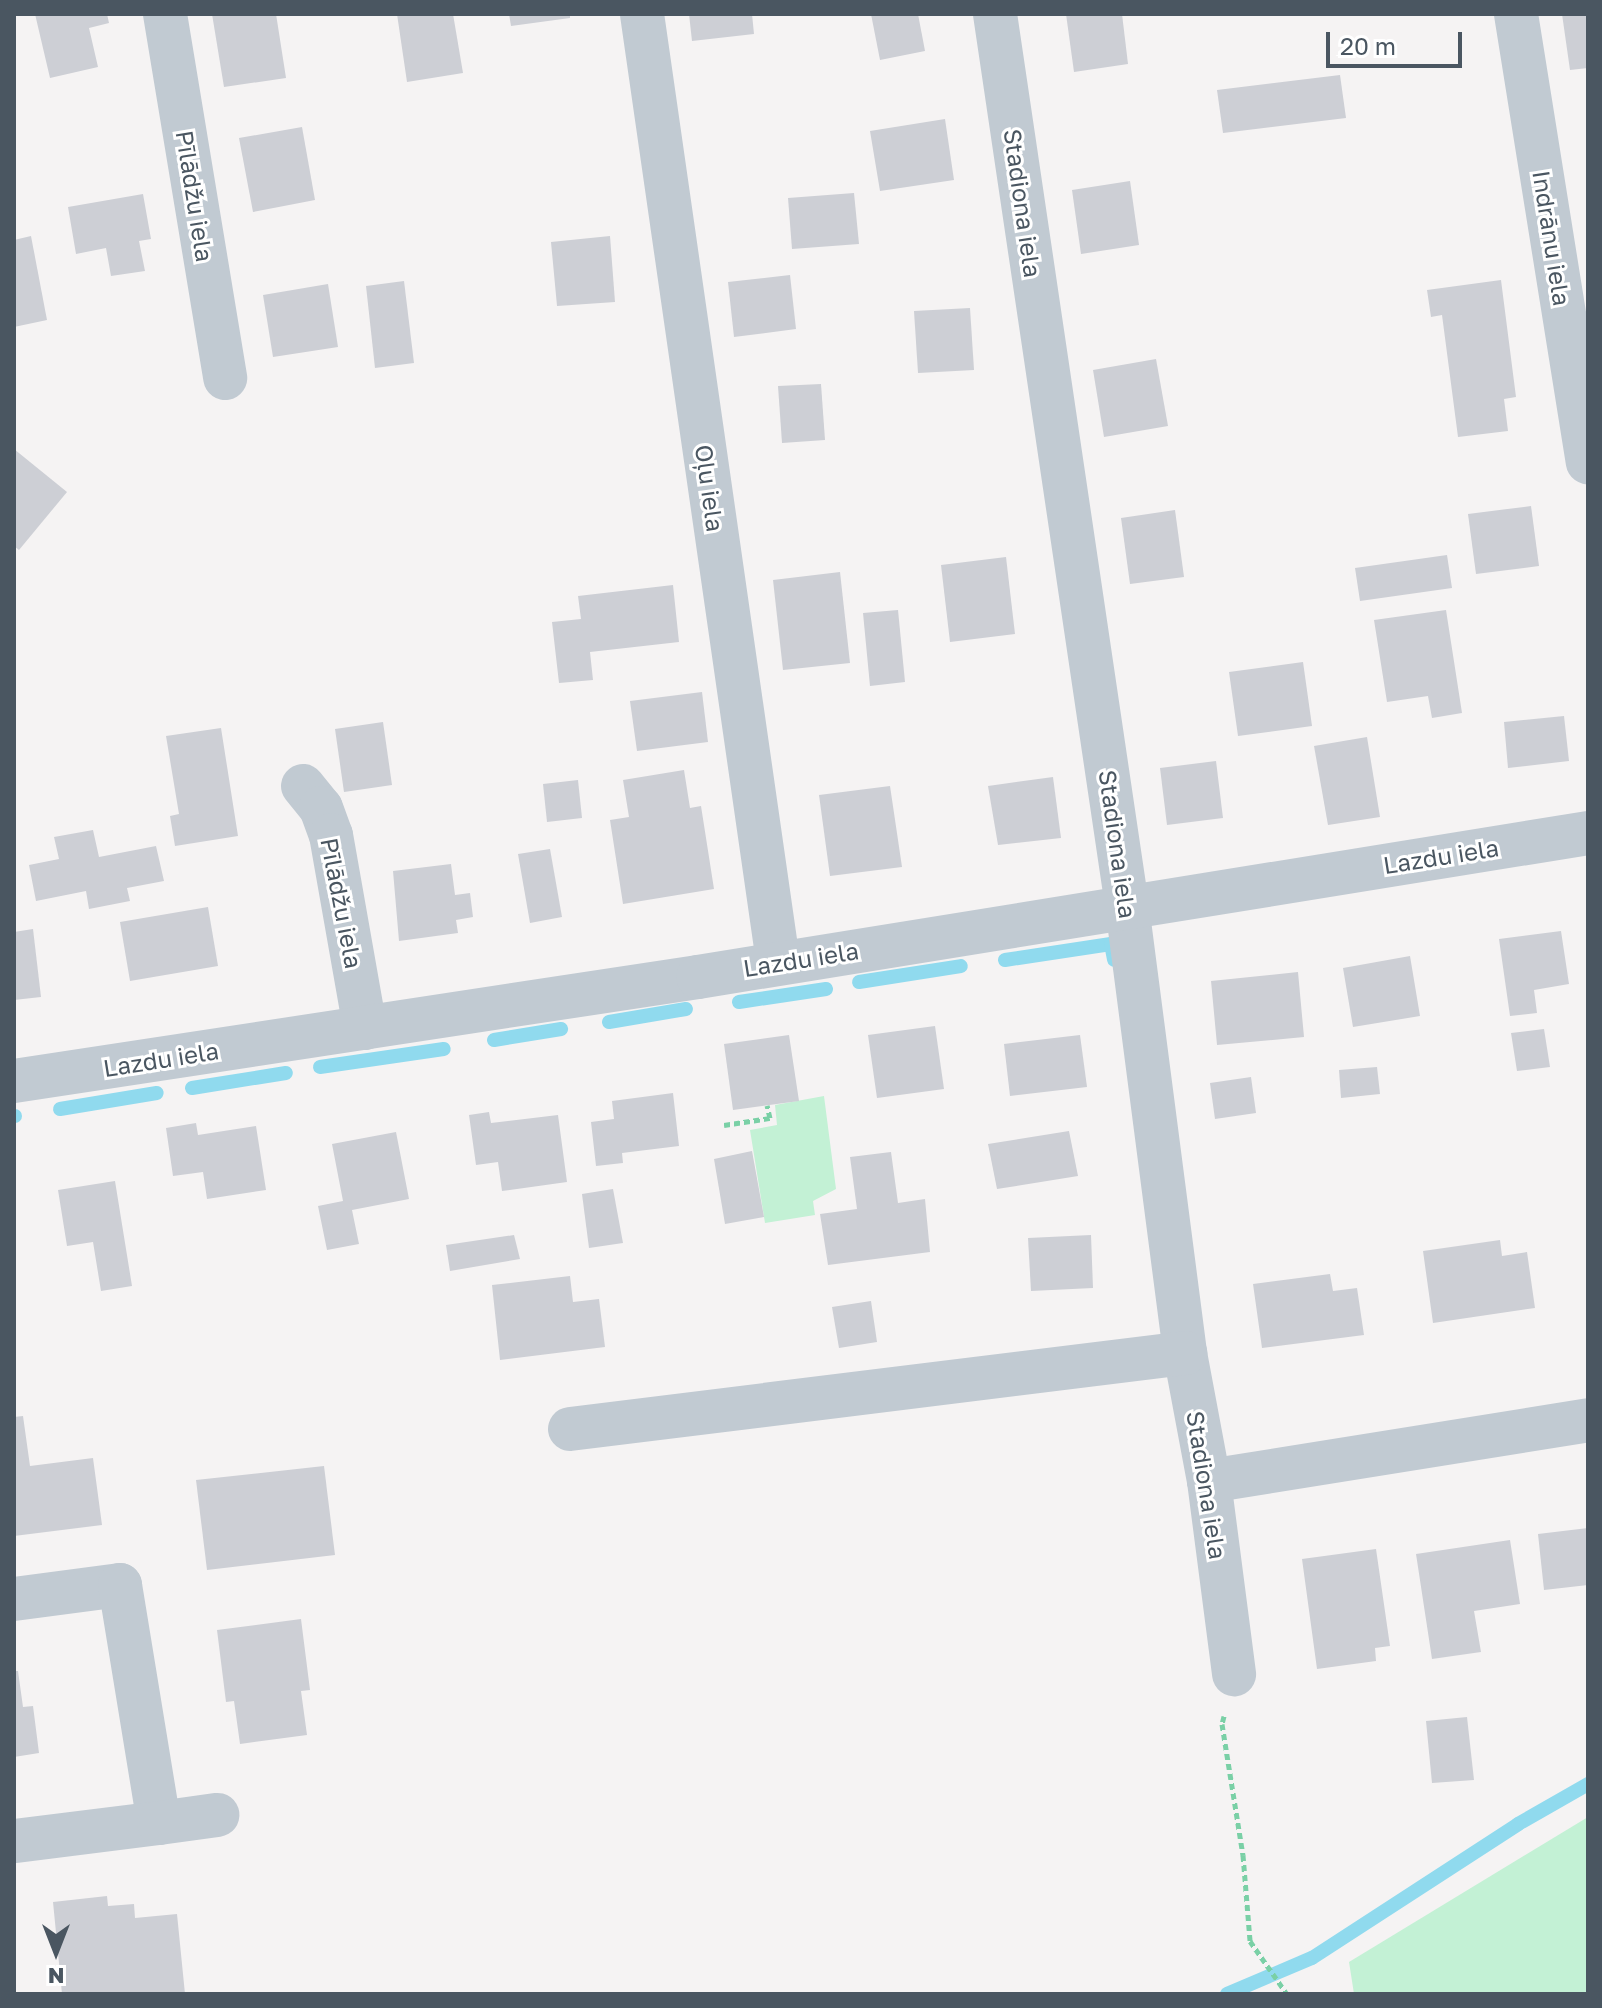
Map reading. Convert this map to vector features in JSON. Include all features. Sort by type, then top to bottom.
[{"type":"street","name":"Pīlādžu iela","points":[[165,14],[225,378]]},
{"type":"street","name":"Oļu iela","points":[[642,14],[778,961]]},
{"type":"street","name":"Stadiona iela","points":[[995,14],[1127,906],[1185,1353],[1209,1481],[1234,1674]]},
{"type":"street","name":"Indrānu iela","points":[[1516,14],[1588,462]]},
{"type":"street","name":"Pīlādžu iela","points":[[303,786],[321,808],[331,835],[365,1028]]},
{"type":"street","name":"Lazdu iela","points":[[14,1081],[1588,833]]},
{"type":"street","points":[[570,1429],[1185,1353]]},
{"type":"street","points":[[1209,1481],[1588,1420]]},
{"type":"street","points":[[14,1599],[120,1585],[159,1823]]},
{"type":"street","points":[[14,1841],[217,1815]]},
{"type":"path","points":[[724,1125],[770,1118],[767,1105]]},
{"type":"path","points":[[1234,1674],[1222,1724],[1243,1855],[1250,1941],[1287,1994]]},
{"type":"green space","points":[[824,1096],[836,1189],[813,1201],[815,1215],[765,1223],[750,1130],[777,1125],[775,1105]]},
{"type":"green space","points":[[1588,1817],[1588,1994],[1354,1994],[1349,1962]]},
{"type":"building","points":[[35,14],[107,14],[109,23],[89,28],[98,67],[50,78]]},
{"type":"building","points":[[212,14],[276,14],[286,78],[224,87]]},
{"type":"building","points":[[397,14],[453,14],[463,73],[407,82]]},
{"type":"building","points":[[509,14],[570,14],[570,18],[511,26]]},
{"type":"building","points":[[689,14],[752,14],[754,34],[692,41]]},
{"type":"building","points":[[871,14],[918,14],[925,51],[880,60]]},
{"type":"building","points":[[1066,14],[1122,14],[1128,64],[1074,72]]},
{"type":"building","points":[[1562,14],[1588,14],[1588,68],[1570,70]]},
{"type":"building","points":[[1340,75],[1346,118],[1223,133],[1217,90]]},
{"type":"building","points":[[945,119],[954,180],[880,191],[870,131]]},
{"type":"building","points":[[302,127],[315,200],[253,212],[239,138]]},
{"type":"building","points":[[1130,181],[1139,245],[1081,254],[1072,190]]},
{"type":"building","points":[[854,193],[859,244],[792,249],[788,198]]},
{"type":"building","points":[[143,194],[151,239],[139,241],[145,271],[111,276],[106,248],[76,254],[68,207]]},
{"type":"building","points":[[31,236],[47,320],[14,327],[14,240]]},
{"type":"building","points":[[610,236],[615,302],[557,306],[551,242]]},
{"type":"building","points":[[790,275],[796,329],[734,337],[728,282]]},
{"type":"building","points":[[1501,280],[1516,397],[1504,399],[1508,431],[1458,437],[1442,315],[1431,317],[1427,290]]},
{"type":"building","points":[[404,281],[414,363],[375,368],[366,286]]},
{"type":"building","points":[[328,284],[338,347],[273,357],[263,295]]},
{"type":"building","points":[[970,308],[974,370],[918,373],[914,311]]},
{"type":"building","points":[[1156,359],[1168,426],[1104,437],[1093,370]]},
{"type":"building","points":[[821,384],[825,440],[782,443],[778,386]]},
{"type":"building","points":[[14,449],[67,492],[19,550],[14,546]]},
{"type":"building","points":[[1531,506],[1539,566],[1476,574],[1468,514]]},
{"type":"building","points":[[1175,510],[1184,577],[1130,584],[1121,518]]},
{"type":"building","points":[[1447,555],[1452,588],[1360,601],[1355,568]]},
{"type":"building","points":[[1006,557],[1015,634],[950,642],[941,565]]},
{"type":"building","points":[[840,572],[850,663],[783,670],[773,580]]},
{"type":"building","points":[[673,585],[679,642],[590,652],[593,680],[559,683],[552,622],[581,619],[578,596]]},
{"type":"building","points":[[898,610],[905,682],[870,686],[863,613]]},
{"type":"building","points":[[1446,610],[1462,713],[1432,718],[1428,696],[1387,702],[1374,620]]},
{"type":"building","points":[[1303,662],[1312,726],[1238,736],[1229,672]]},
{"type":"building","points":[[702,692],[708,742],[637,751],[630,701]]},
{"type":"building","points":[[1564,716],[1569,761],[1508,768],[1504,722]]},
{"type":"building","points":[[383,722],[392,785],[344,792],[335,729]]},
{"type":"building","points":[[221,728],[238,836],[175,846],[170,816],[179,814],[166,736]]},
{"type":"building","points":[[1367,737],[1380,817],[1328,825],[1314,746]]},
{"type":"building","points":[[1216,761],[1223,818],[1167,825],[1160,768]]},
{"type":"building","points":[[684,770],[690,808],[701,806],[714,889],[623,904],[610,820],[629,817],[623,780]]},
{"type":"building","points":[[1053,777],[1061,838],[998,845],[988,786]]},
{"type":"building","points":[[578,780],[582,818],[547,822],[543,784]]},
{"type":"building","points":[[890,786],[902,867],[830,876],[819,795]]},
{"type":"building","points":[[93,830],[99,857],[156,846],[164,881],[127,888],[130,901],[89,909],[86,891],[36,901],[29,865],[59,859],[54,837]]},
{"type":"building","points":[[550,849],[562,917],[530,923],[518,854]]},
{"type":"building","points":[[451,864],[455,895],[470,893],[473,917],[456,920],[458,933],[399,941],[393,871]]},
{"type":"building","points":[[208,907],[218,966],[130,981],[120,922]]},
{"type":"building","points":[[33,929],[41,997],[14,1000],[14,932]]},
{"type":"building","points":[[1561,931],[1569,984],[1534,990],[1537,1013],[1510,1016],[1499,939]]},
{"type":"building","points":[[1410,956],[1420,1016],[1353,1027],[1343,968]]},
{"type":"building","points":[[1298,972],[1304,1037],[1217,1045],[1211,981]]},
{"type":"building","points":[[935,1026],[944,1089],[877,1098],[868,1035]]},
{"type":"building","points":[[1544,1029],[1550,1067],[1517,1071],[1511,1033]]},
{"type":"building","points":[[789,1035],[799,1101],[733,1110],[724,1044]]},
{"type":"building","points":[[1080,1035],[1087,1087],[1010,1096],[1004,1044]]},
{"type":"building","points":[[1377,1067],[1380,1094],[1341,1098],[1339,1070]]},
{"type":"building","points":[[1251,1077],[1256,1113],[1215,1119],[1210,1083]]},
{"type":"building","points":[[673,1093],[679,1146],[622,1153],[623,1163],[596,1166],[591,1122],[614,1119],[612,1101]]},
{"type":"building","points":[[489,1112],[491,1123],[558,1115],[567,1182],[502,1191],[498,1162],[476,1165],[469,1115]]},
{"type":"building","points":[[196,1123],[198,1135],[256,1126],[266,1190],[207,1199],[203,1172],[173,1176],[166,1128]]},
{"type":"building","points":[[1069,1131],[1078,1176],[997,1189],[988,1144]]},
{"type":"building","points":[[396,1132],[409,1199],[352,1210],[359,1244],[327,1250],[318,1206],[343,1201],[332,1144]]},
{"type":"building","points":[[752,1151],[764,1217],[725,1224],[714,1159]]},
{"type":"building","points":[[891,1152],[898,1203],[925,1199],[930,1252],[828,1265],[820,1214],[857,1209],[850,1157]]},
{"type":"building","points":[[115,1181],[132,1286],[101,1291],[93,1242],[67,1246],[58,1190]]},
{"type":"building","points":[[613,1189],[623,1243],[589,1248],[582,1194]]},
{"type":"building","points":[[514,1235],[520,1259],[450,1271],[446,1245]]},
{"type":"building","points":[[1091,1235],[1093,1288],[1031,1291],[1028,1238]]},
{"type":"building","points":[[1500,1240],[1502,1256],[1527,1252],[1535,1308],[1433,1323],[1423,1251]]},
{"type":"building","points":[[1330,1274],[1333,1291],[1357,1288],[1364,1335],[1262,1348],[1253,1284]]},
{"type":"building","points":[[570,1276],[573,1302],[599,1299],[605,1347],[500,1360],[492,1285]]},
{"type":"building","points":[[871,1301],[877,1342],[839,1348],[832,1307]]},
{"type":"building","points":[[23,1416],[30,1466],[93,1458],[102,1525],[14,1536],[14,1417]]},
{"type":"building","points":[[324,1466],[335,1555],[207,1570],[196,1480]]},
{"type":"building","points":[[1588,1528],[1588,1585],[1544,1590],[1538,1534]]},
{"type":"building","points":[[1510,1540],[1520,1604],[1474,1611],[1481,1652],[1432,1659],[1416,1554]]},
{"type":"building","points":[[1376,1549],[1390,1646],[1375,1648],[1376,1661],[1317,1669],[1302,1559]]},
{"type":"building","points":[[301,1619],[310,1690],[301,1691],[307,1735],[240,1744],[234,1701],[226,1702],[217,1630]]},
{"type":"building","points":[[14,1671],[18,1671],[23,1707],[33,1706],[39,1753],[14,1757]]},
{"type":"building","points":[[1467,1717],[1474,1780],[1432,1783],[1426,1721]]},
{"type":"building","points":[[107,1896],[108,1906],[134,1904],[135,1918],[177,1914],[185,1994],[62,1994],[53,1902]]},
{"type":"waterway","points":[[1005,960],[1111,944],[1114,960]]},
{"type":"waterway","points":[[859,982],[961,966]]},
{"type":"waterway","points":[[739,1002],[826,989]]},
{"type":"waterway","points":[[609,1022],[686,1009]]},
{"type":"waterway","points":[[494,1040],[561,1029]]},
{"type":"waterway","points":[[320,1067],[444,1049]]},
{"type":"waterway","points":[[192,1088],[286,1073]]},
{"type":"waterway","points":[[60,1109],[157,1093]]},
{"type":"waterway","points":[[1227,1994],[1312,1958],[1518,1824],[1588,1784]]}]
